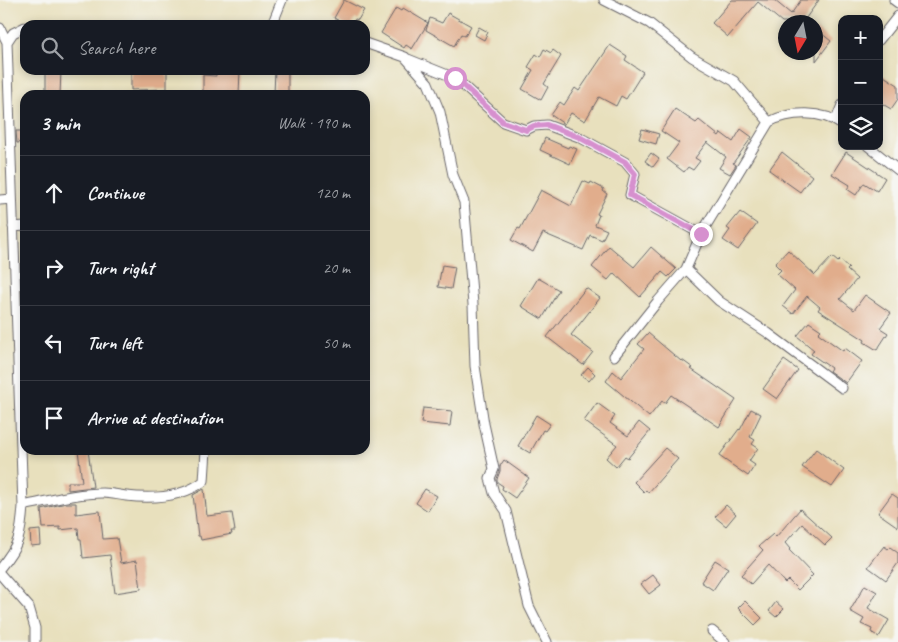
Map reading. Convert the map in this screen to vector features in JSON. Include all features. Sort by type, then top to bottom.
[{"type":"street","points":[[274,20],[282,0]]},
{"type":"street","points":[[604,0],[649,23],[692,57],[734,82],[769,122]]},
{"type":"street","points":[[894,0],[898,3]]},
{"type":"street","points":[[883,35],[898,16]]},
{"type":"street","points":[[0,28],[7,42],[13,227],[20,339]]},
{"type":"street","points":[[7,42],[13,33],[20,30]]},
{"type":"street","points":[[370,45],[455,78],[503,122],[526,130],[534,126],[547,125],[579,137],[625,162],[635,174],[630,195],[701,234]]},
{"type":"street","points":[[405,58],[428,83],[440,112],[453,175],[464,202],[473,304],[475,366],[484,424],[494,469],[490,478],[494,493],[506,510],[529,606],[547,642]]},
{"type":"street","points":[[614,356],[686,269],[701,234],[769,122],[780,116],[804,114],[820,115],[838,123]]},
{"type":"street","points":[[873,150],[898,170]]},
{"type":"street","points":[[0,200],[12,200]]},
{"type":"street","points":[[13,227],[20,226]]},
{"type":"street","points":[[686,269],[719,302],[768,333],[842,388]]},
{"type":"street","points":[[0,568],[13,551],[22,532],[22,455]]},
{"type":"street","points":[[23,506],[90,494],[105,493],[153,497],[173,495],[190,490],[204,481],[206,455]]},
{"type":"street","points":[[0,574],[29,607],[35,628],[35,642]]},
{"type":"street","points":[[712,631],[725,642]]},
{"type":"building","points":[[344,0],[364,10],[358,20],[338,20],[334,18]]},
{"type":"building","points":[[732,0],[774,0],[791,14],[801,0],[819,0],[808,15],[778,15],[778,19],[758,2],[728,37],[712,23]]},
{"type":"building","points":[[396,8],[401,11],[403,8],[428,23],[412,49],[406,45],[404,48],[381,33]]},
{"type":"building","points":[[448,13],[471,26],[465,36],[461,34],[454,46],[426,30],[430,18],[442,23]]},
{"type":"building","points":[[479,27],[488,32],[484,40],[475,35]]},
{"type":"building","points":[[823,35],[831,41],[823,52]]},
{"type":"building","points":[[610,45],[627,56],[625,60],[643,72],[626,99],[621,96],[616,106],[599,97],[585,121],[571,113],[564,124],[551,115],[560,102],[564,105],[575,88],[579,91]]},
{"type":"building","points":[[544,49],[551,53],[553,50],[561,56],[544,84],[548,87],[541,100],[522,89],[533,70],[528,67],[536,54],[540,57]]},
{"type":"building","points":[[45,75],[61,75],[60,90],[45,90]]},
{"type":"building","points":[[131,75],[167,75],[167,89],[131,90]]},
{"type":"building","points":[[203,75],[240,75],[239,90],[203,90]]},
{"type":"building","points":[[275,75],[288,75],[288,90],[274,90]]},
{"type":"building","points":[[883,76],[898,85],[898,99],[891,109],[883,104]]},
{"type":"building","points":[[675,109],[696,123],[699,120],[719,136],[721,133],[733,142],[741,129],[752,137],[733,163],[736,165],[730,174],[719,168],[726,157],[707,142],[695,158],[700,161],[693,170],[688,167],[684,172],[667,159],[679,143],[661,131]]},
{"type":"building","points":[[642,129],[659,134],[656,144],[639,139]]},
{"type":"building","points":[[16,131],[20,131],[20,143],[17,143]]},
{"type":"building","points":[[545,138],[568,148],[569,146],[577,149],[570,164],[540,150]]},
{"type":"building","points":[[782,152],[812,176],[800,192],[769,170]]},
{"type":"building","points":[[846,152],[885,178],[877,191],[864,183],[856,195],[847,189],[850,185],[832,174]]},
{"type":"building","points":[[651,153],[659,159],[653,167],[645,161]]},
{"type":"building","points":[[583,181],[590,184],[591,182],[604,189],[603,191],[607,194],[597,214],[599,215],[595,225],[607,230],[602,240],[590,235],[583,250],[543,233],[533,252],[511,240],[518,228],[520,229],[541,190],[571,206]]},
{"type":"building","points":[[740,212],[757,224],[738,250],[723,240],[730,230],[727,228]]},
{"type":"building","points":[[609,246],[634,267],[651,247],[676,269],[668,277],[662,272],[640,297],[614,273],[608,280],[592,267]]},
{"type":"building","points":[[788,250],[815,275],[832,257],[838,262],[840,260],[857,279],[840,299],[854,310],[865,295],[891,313],[880,328],[888,333],[877,350],[864,342],[865,340],[818,310],[820,307],[807,296],[793,314],[783,306],[795,290],[777,274],[781,270],[775,264]]},
{"type":"building","points":[[442,265],[455,267],[451,289],[438,287]]},
{"type":"building","points":[[538,278],[559,290],[542,319],[521,306]]},
{"type":"building","points":[[586,288],[600,298],[571,335],[593,352],[583,365],[547,337]]},
{"type":"building","points":[[809,322],[821,330],[818,333],[843,351],[845,348],[862,361],[846,383],[829,371],[831,368],[811,354],[814,350],[797,336]]},
{"type":"building","points":[[648,333],[681,361],[693,368],[691,369],[736,400],[719,427],[671,395],[665,403],[662,401],[649,417],[606,381],[613,371],[621,378],[644,349],[638,344]]},
{"type":"building","points":[[784,360],[798,370],[777,399],[763,389]]},
{"type":"building","points":[[588,367],[595,374],[589,381],[581,375]]},
{"type":"building","points":[[597,403],[615,416],[610,423],[628,436],[639,422],[650,431],[628,458],[625,456],[616,467],[606,458],[617,445],[584,421]]},
{"type":"building","points":[[423,408],[452,411],[450,426],[421,423]]},
{"type":"building","points":[[751,409],[761,414],[750,437],[755,440],[752,444],[758,448],[749,461],[755,465],[748,476],[719,456],[740,430]]},
{"type":"building","points":[[536,415],[550,424],[545,431],[543,430],[530,453],[518,446]]},
{"type":"building","points":[[665,448],[678,459],[648,493],[646,490],[644,492],[634,482]]},
{"type":"building","points":[[816,449],[844,470],[832,487],[802,467]]},
{"type":"building","points":[[79,455],[89,455],[93,487],[68,490],[68,482],[82,482]]},
{"type":"building","points":[[504,460],[529,478],[515,498],[502,489],[503,486],[497,482],[500,466]]},
{"type":"building","points":[[204,489],[207,516],[232,513],[235,531],[231,531],[232,534],[201,540],[200,536],[198,536],[193,495]]},
{"type":"building","points":[[425,489],[437,496],[428,511],[416,503]]},
{"type":"building","points":[[892,494],[898,498],[898,527],[878,513]]},
{"type":"building","points":[[66,503],[76,503],[76,514],[100,511],[103,539],[117,538],[121,563],[137,560],[141,589],[115,593],[110,555],[83,558],[78,528],[60,530],[60,527],[43,528],[41,509]]},
{"type":"building","points":[[726,505],[736,514],[726,526],[715,517]]},
{"type":"building","points":[[800,509],[832,538],[825,545],[802,524],[785,543],[789,550],[813,575],[798,590],[788,580],[785,583],[768,565],[751,584],[741,575],[763,550],[759,546],[773,534],[776,537]]},
{"type":"building","points":[[40,530],[41,545],[31,546],[30,531]]},
{"type":"building","points":[[884,546],[888,549],[890,547],[898,553],[898,563],[886,580],[868,567]]},
{"type":"building","points":[[715,560],[728,568],[713,590],[701,582]]},
{"type":"building","points":[[653,575],[661,585],[649,594],[641,584]]},
{"type":"building","points":[[865,585],[877,592],[868,608],[889,620],[879,637],[871,632],[872,629],[861,624],[864,619],[850,611]]},
{"type":"building","points":[[745,601],[762,618],[755,625],[738,608]]},
{"type":"building","points":[[776,602],[784,609],[776,617],[769,611]]},
{"type":"route","points":[[455,78],[503,122],[526,130],[534,126],[547,125],[579,137],[625,162],[635,174],[630,195],[701,234]]}]
